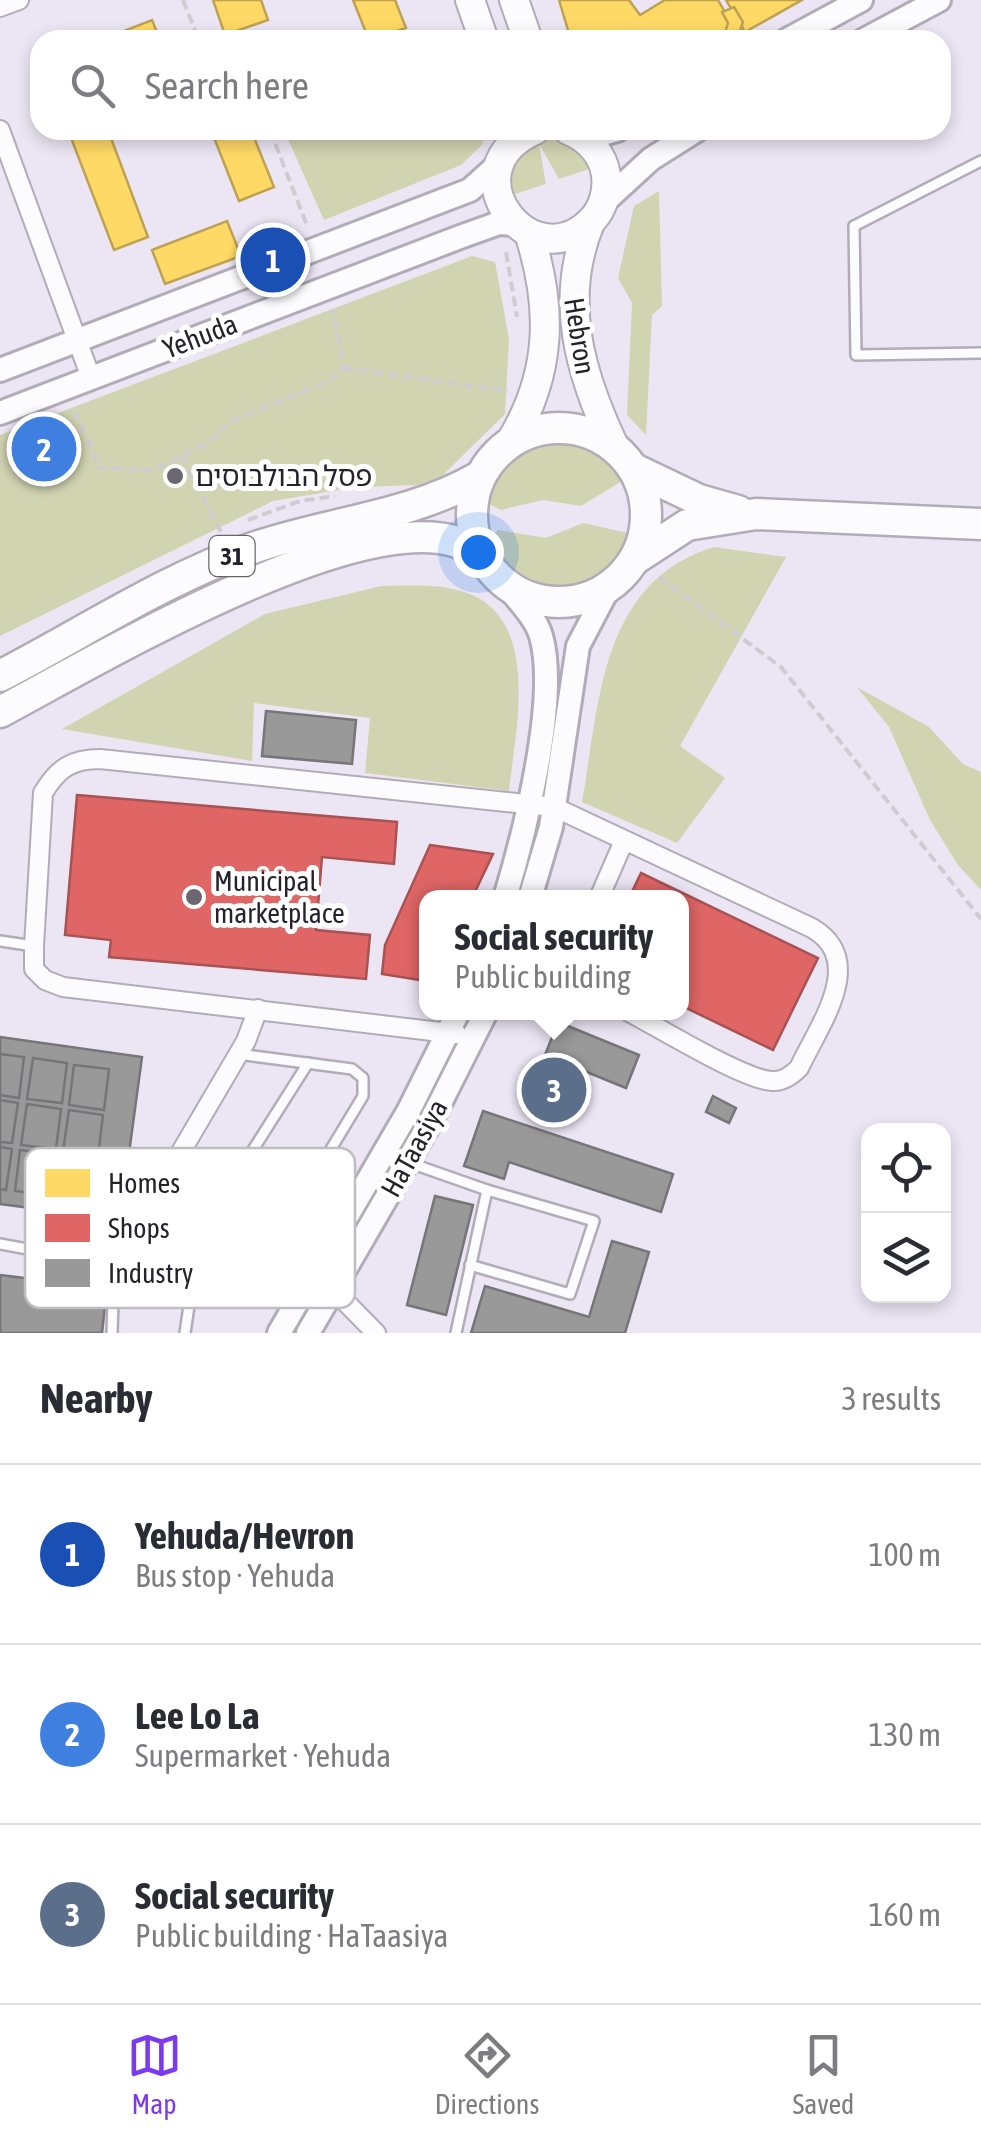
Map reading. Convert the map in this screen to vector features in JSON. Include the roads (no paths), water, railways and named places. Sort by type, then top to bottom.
[{"type":"highway","points":[[511,442],[531,432],[574,428],[698,500],[756,514],[981,524]]},
{"type":"highway","name":"31","points":[[0,676],[214,563],[258,546],[442,498],[479,477],[511,442]]},
{"type":"highway","points":[[624,458],[647,514],[634,559]]},
{"type":"highway","points":[[479,477],[472,518],[483,559]]},
{"type":"highway","points":[[609,587],[634,559],[687,525],[756,514]]},
{"type":"highway","name":"31","points":[[0,712],[224,592],[359,546],[404,539],[457,542],[483,559],[506,584],[530,597],[557,602],[584,599],[609,587]]},
{"type":"main road","points":[[470,0],[480,30]]},
{"type":"main road","points":[[514,0],[524,30]]},
{"type":"main road","points":[[514,227],[562,237],[596,213],[606,175],[595,148],[584,140]]},
{"type":"main road","name":"Hebron","points":[[504,150],[497,196],[545,281],[541,378],[532,406],[511,442]]},
{"type":"main road","name":"Hebron","points":[[596,213],[572,282],[578,358],[624,458]]},
{"type":"street","points":[[0,7],[19,0]]},
{"type":"street","points":[[806,30],[861,0]]},
{"type":"street","points":[[882,30],[938,0]]},
{"type":"street","points":[[0,130],[90,378]]},
{"type":"street","points":[[596,213],[651,158],[680,140]]},
{"type":"street","name":"Yehuda","points":[[0,370],[470,190],[504,150]]},
{"type":"street","name":"Yehuda","points":[[0,413],[328,288],[514,227]]},
{"type":"street","points":[[506,584],[540,632],[546,679],[529,807],[506,890]]},
{"type":"street","points":[[533,890],[546,854],[578,646],[609,587]]},
{"type":"street","points":[[419,1019],[258,1008],[63,987],[45,980],[34,969],[34,946],[44,793],[55,773],[78,759],[554,807],[623,843],[812,928],[836,951],[839,983],[799,1068],[789,1077],[771,1082],[645,1020]]},
{"type":"street","points":[[602,890],[623,843]]},
{"type":"street","points":[[183,1148],[238,1054],[258,1008]]},
{"type":"street","name":"HaTaasiya","points":[[355,1252],[408,1162],[482,1020]]},
{"type":"street","points":[[453,1021],[472,1040]]},
{"type":"street","name":"HaTaasiya","points":[[355,1203],[409,1110],[453,1021]]},
{"type":"street","name":"HaTaasiya","points":[[279,1333],[294,1308]]},
{"type":"street","name":"HaTaasiya","points":[[308,1333],[323,1308]]},
{"type":"street","points":[[351,1308],[376,1333]]},
{"type":"lane","points":[[981,161],[854,226],[856,355],[981,354]]},
{"type":"lane","points":[[0,941],[34,946]]},
{"type":"lane","points":[[238,1054],[352,1069],[363,1078],[363,1096],[331,1148]]},
{"type":"lane","points":[[254,1148],[308,1063]]},
{"type":"lane","points":[[408,1162],[486,1190],[594,1221],[570,1294],[470,1264]]},
{"type":"lane","points":[[456,1333],[486,1190]]},
{"type":"lane","points":[[0,1244],[25,1249]]},
{"type":"lane","points":[[112,1333],[113,1308]]},
{"type":"lane","points":[[186,1333],[192,1308]]},
{"type":"place","name":"Yehuda/Hevron","points":[[273,260]]},
{"type":"place","name":"Lee Lo La","points":[[44,449]]},
{"type":"place","name":"פסל הבולבוסים","points":[[175,476]]},
{"type":"place","name":"Municipal marketplace","points":[[194,897]]},
{"type":"place","name":"Social security","points":[[554,1090]]}]
